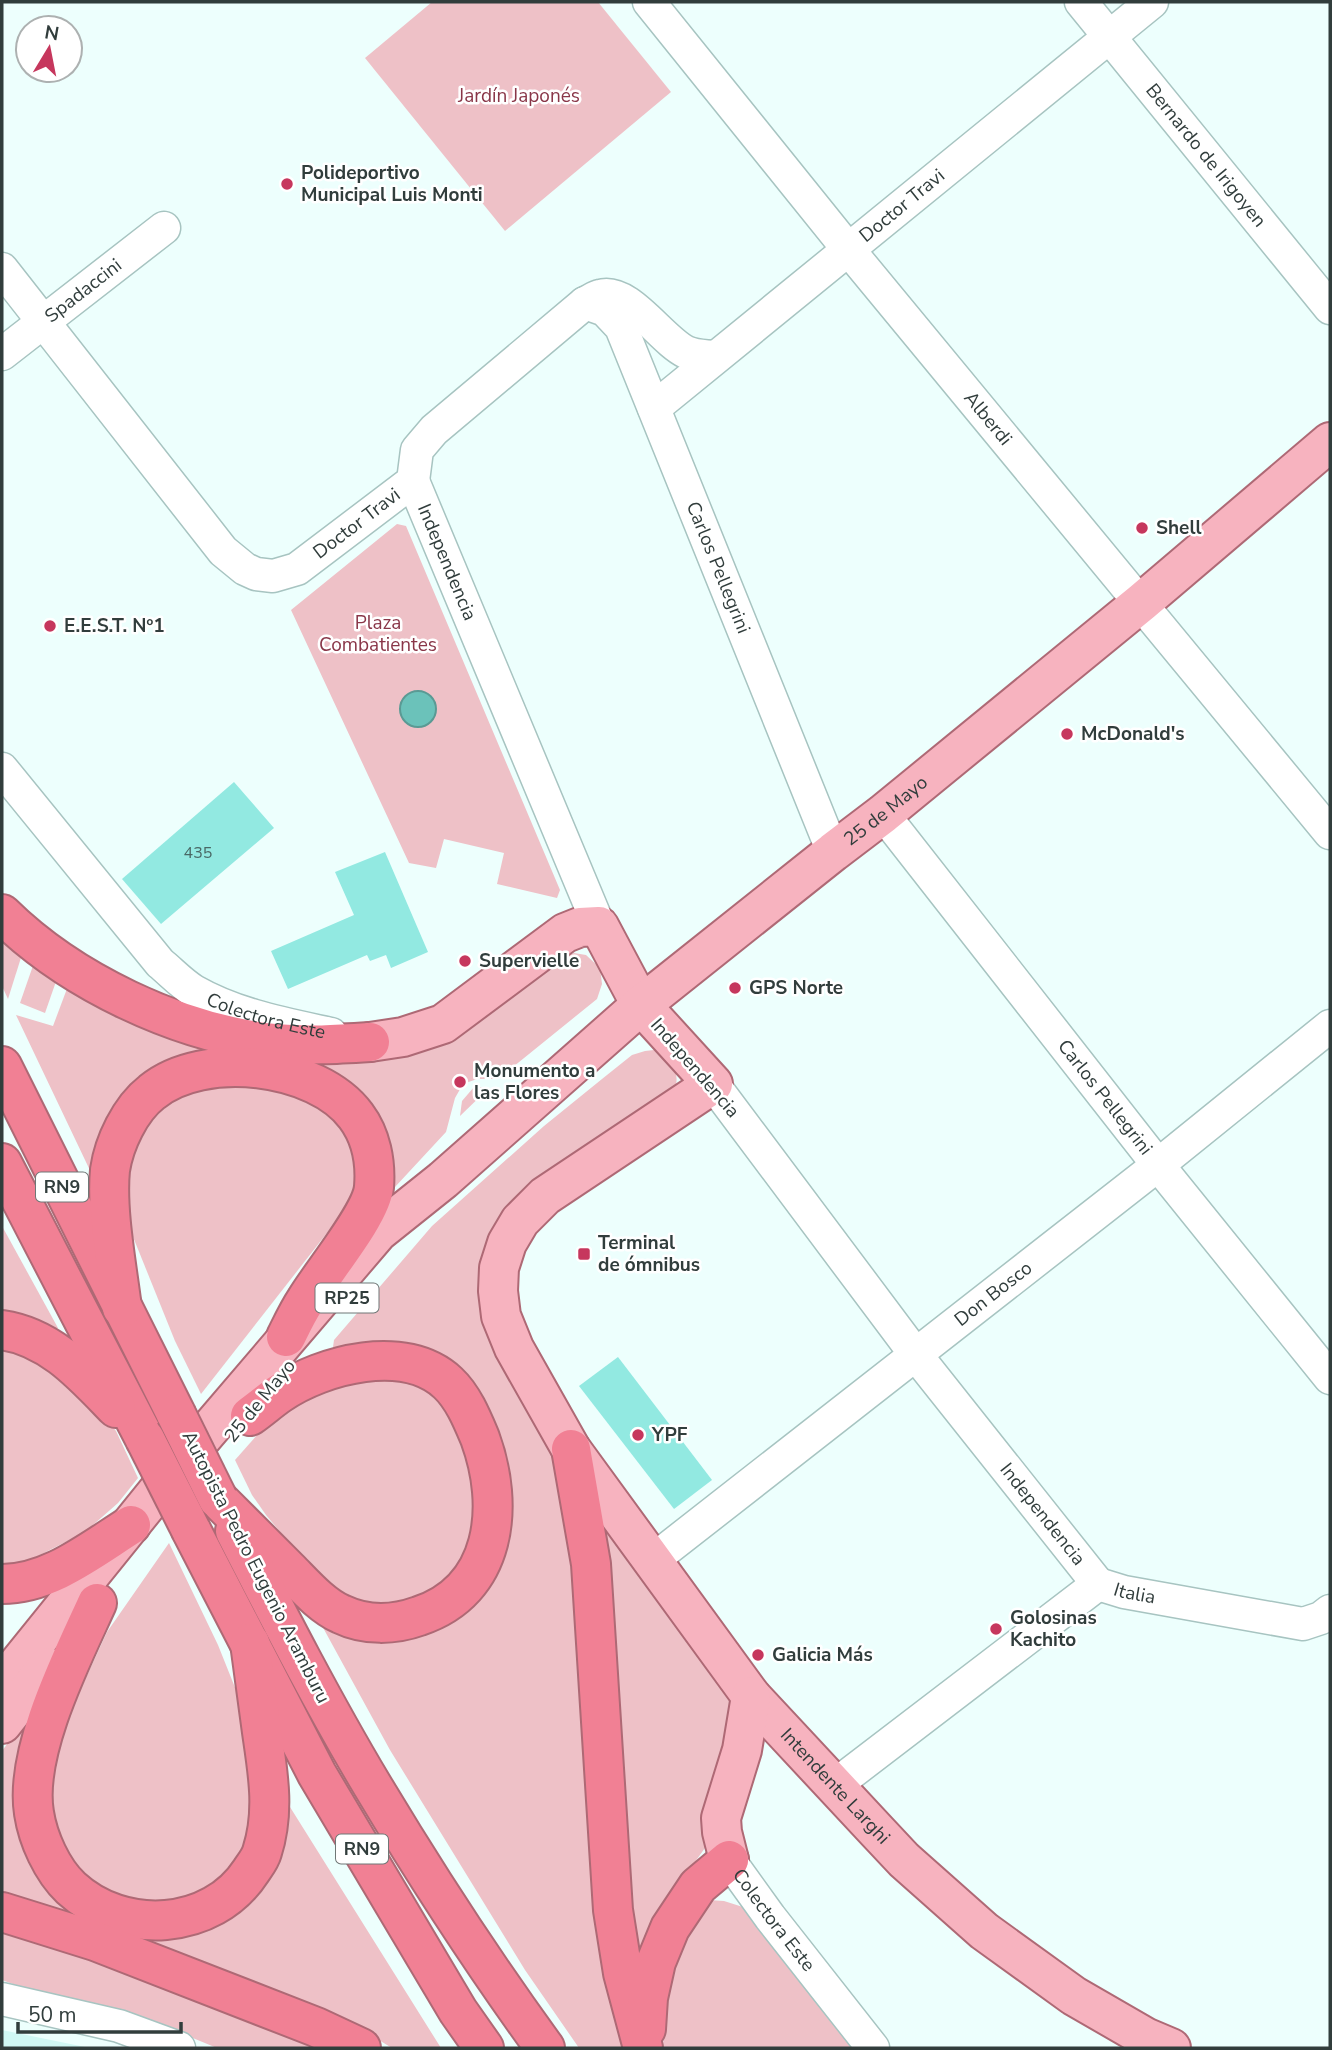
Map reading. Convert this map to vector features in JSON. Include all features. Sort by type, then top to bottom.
[{"type":"highway","points":[[2,914],[22,934],[68,968],[134,1003],[180,1020],[219,1033],[272,1043],[313,1045],[370,1042]]},
{"type":"highway","name":"Autopista Pedro Eugenio Aramburu","points":[[2,1066],[288,1635],[372,1785],[486,1967],[545,2048]]},
{"type":"highway","points":[[122,1308],[110,1170],[120,1137],[136,1110],[152,1091],[180,1076],[234,1066],[263,1068],[318,1085],[339,1098],[356,1116],[373,1150],[374,1187],[366,1211],[305,1301],[286,1337]]},
{"type":"highway","name":"Autopista Pedro Eugenio Aramburu","points":[[2,1163],[317,1774],[458,2011],[484,2048]]},
{"type":"highway","points":[[2,1330],[38,1342],[60,1353],[145,1439]]},
{"type":"highway","points":[[218,1499],[314,1594],[340,1614],[366,1623],[400,1622],[424,1614],[450,1600],[472,1579],[485,1554],[493,1523],[493,1487],[486,1455],[462,1401],[447,1382],[423,1368],[393,1360],[361,1363],[324,1371],[281,1392],[250,1416]]},
{"type":"highway","points":[[570,1449],[591,1564],[600,1672],[613,1910],[623,1973],[644,2048]]},
{"type":"highway","points":[[2,1584],[37,1580],[131,1525]]},
{"type":"highway","points":[[94,1589],[44,1728],[35,1772],[34,1814],[53,1867],[71,1888],[97,1906],[121,1916],[156,1922],[209,1910],[234,1893],[261,1855],[270,1811],[269,1777],[250,1643]]},
{"type":"highway","points":[[644,2048],[648,1998],[656,1962],[670,1928],[698,1886],[729,1860]]},
{"type":"highway","points":[[2,1912],[95,1941],[360,2048]]},
{"type":"main road","name":"25 de Mayo","points":[[2,1724],[94,1589],[131,1525],[286,1337],[378,1232],[443,1180],[641,1005],[883,814],[1142,602],[1330,442]]},
{"type":"main road","name":"Independencia","points":[[599,926],[641,1005],[713,1084]]},
{"type":"main road","name":"Colectora Este","points":[[370,1042],[404,1037],[443,1024],[565,933],[580,927],[599,926]]},
{"type":"main road","points":[[570,1449],[514,1348],[501,1316],[499,1268],[507,1243],[520,1221],[545,1196],[713,1084]]},
{"type":"main road","name":"25 de Mayo","points":[[2,1684],[94,1589],[250,1416],[297,1355],[396,1242],[443,1180]]},
{"type":"main road","name":"Intendente Larghi","points":[[570,1449],[751,1696],[904,1860],[984,1931],[1074,1996],[1145,2037],[1171,2048]]},
{"type":"main road","points":[[2,1643],[94,1589]]},
{"type":"main road","name":"Colectora Este","points":[[729,1860],[721,1818],[746,1730],[751,1696]]},
{"type":"main road","points":[[729,1792],[749,1770],[765,1762],[782,1760],[802,1766],[834,1786]]},
{"type":"street","name":"Alberdi","points":[[649,2],[848,249],[1330,832]]},
{"type":"street","name":"Bernardo de Irigoyen","points":[[1081,2],[1330,308]]},
{"type":"street","name":"Doctor Travi","points":[[653,408],[1152,2]]},
{"type":"street","name":"Spadaccini","points":[[2,354],[164,228]]},
{"type":"street","points":[[2,270],[42,322]]},
{"type":"street","points":[[585,303],[601,295],[613,295],[628,301],[671,342],[688,353],[713,357]]},
{"type":"street","name":"Doctor Travi","points":[[42,322],[223,551],[245,569],[256,574],[273,576],[297,569],[412,481],[417,450],[434,430],[585,303]]},
{"type":"street","name":"Carlos Pellegrini","points":[[585,303],[605,310],[621,327],[833,852]]},
{"type":"street","name":"Independencia","points":[[412,481],[599,926]]},
{"type":"street","name":"Colectora Este","points":[[2,769],[160,963],[191,990],[248,1014],[370,1042]]},
{"type":"street","name":"Carlos Pellegrini","points":[[883,814],[1158,1165],[1330,1378]]},
{"type":"street","name":"Don Bosco","points":[[653,1560],[1158,1165],[1330,1026]]},
{"type":"street","name":"Independencia","points":[[713,1084],[916,1355],[1098,1584]]},
{"type":"street","name":"Italia","points":[[834,1786],[1098,1584],[1124,1592],[1303,1624],[1327,1623]]},
{"type":"street","name":"Colectora Este","points":[[729,1860],[770,1917],[873,2048]]},
{"type":"street","points":[[2,1999],[120,2026],[179,2048]]},
{"type":"shaded area","points":[[2,2030],[90,2048],[2,2048]]},
{"type":"green space","name":"Jardín Japonés","points":[[432,2],[598,2],[671,92],[505,231],[365,58]]},
{"type":"green space","name":"Plaza Combatientes","points":[[397,524],[406,526],[560,890],[557,898],[497,884],[504,853],[444,839],[436,868],[409,863],[291,610]]},
{"type":"green space","points":[[2,925],[24,948],[8,999],[2,986]]},
{"type":"green space","points":[[574,953],[586,955],[600,968],[602,984],[597,999],[498,1079],[477,1079],[463,1084],[455,1098],[446,1132],[395,1187],[386,1192],[374,1112],[352,1084],[314,1063],[198,1054],[96,1183],[16,1015],[53,1026],[71,978],[317,1053]]},
{"type":"green space","points":[[36,957],[60,970],[45,1013],[20,1003]]},
{"type":"green space","points":[[654,1050],[666,1056],[674,1066],[675,1090],[491,1244],[558,1454],[635,2048],[579,2048],[525,1970],[390,1750],[315,1613],[356,1625],[482,1580],[480,1401],[336,1351],[333,1347],[334,1340],[432,1226],[544,1126],[632,1055]]},
{"type":"green space","points":[[286,1082],[355,1133],[359,1192],[201,1394],[175,1341],[125,1217],[123,1203],[136,1134],[183,1085]]},
{"type":"green space","points":[[474,1087],[489,1088],[460,1116],[462,1101]]},
{"type":"green space","points":[[2,1226],[58,1328],[51,1329],[2,1313]]},
{"type":"green space","points":[[2,1340],[24,1347],[108,1421],[116,1431],[138,1478],[118,1503],[85,1532],[38,1556],[23,1569],[2,1572]]},
{"type":"green space","points":[[413,1372],[460,1411],[486,1524],[440,1597],[365,1608],[328,1589],[266,1515],[252,1495],[235,1460],[280,1409],[313,1391]]},
{"type":"green space","points":[[595,1506],[730,1692],[733,1719],[712,1838],[673,1893],[638,1969]]},
{"type":"green space","points":[[169,1543],[218,1645],[238,1695],[261,1824],[235,1871],[181,1907],[108,1896],[63,1862],[43,1774],[58,1713],[72,1708],[107,1632]]},
{"type":"green space","points":[[32,1710],[30,1752],[67,1893],[214,1916],[285,1809],[290,1807],[441,2048],[392,2048],[369,2034],[2,1898],[2,1751]]},
{"type":"green space","points":[[709,1900],[724,1901],[746,1908],[859,2048],[663,2048],[666,1969]]},
{"type":"green space","points":[[2,1921],[349,2048],[217,2048],[154,2022],[102,2005],[24,1988],[2,1980]]},
{"type":"water","points":[[418,691],[431,696],[436,709],[431,722],[418,727],[405,722],[400,709],[405,696]]},
{"type":"building","points":[[234,782],[274,828],[161,924],[122,879]]},
{"type":"building","points":[[385,852],[428,952],[391,968],[386,955],[370,961],[367,955],[288,989],[271,951],[354,915],[335,872]]},
{"type":"building","points":[[618,1357],[712,1480],[674,1509],[579,1386]]},
{"type":"place","name":"Polideportivo Municipal Luis Monti","points":[[287,184]]},
{"type":"place","name":"Shell","points":[[1142,528]]},
{"type":"place","name":"E.E.S.T. Nº1","points":[[50,626]]},
{"type":"place","name":"McDonald's","points":[[1067,734]]},
{"type":"place","name":"Supervielle","points":[[465,961]]},
{"type":"place","name":"GPS Norte","points":[[735,988]]},
{"type":"place","name":"Monumento a las Flores","points":[[460,1082]]},
{"type":"place","name":"Terminal de ómnibus","points":[[584,1254]]},
{"type":"place","name":"YPF","points":[[638,1435]]},
{"type":"place","name":"Golosinas Kachito","points":[[996,1629]]},
{"type":"place","name":"Galicia Más","points":[[758,1655]]}]
